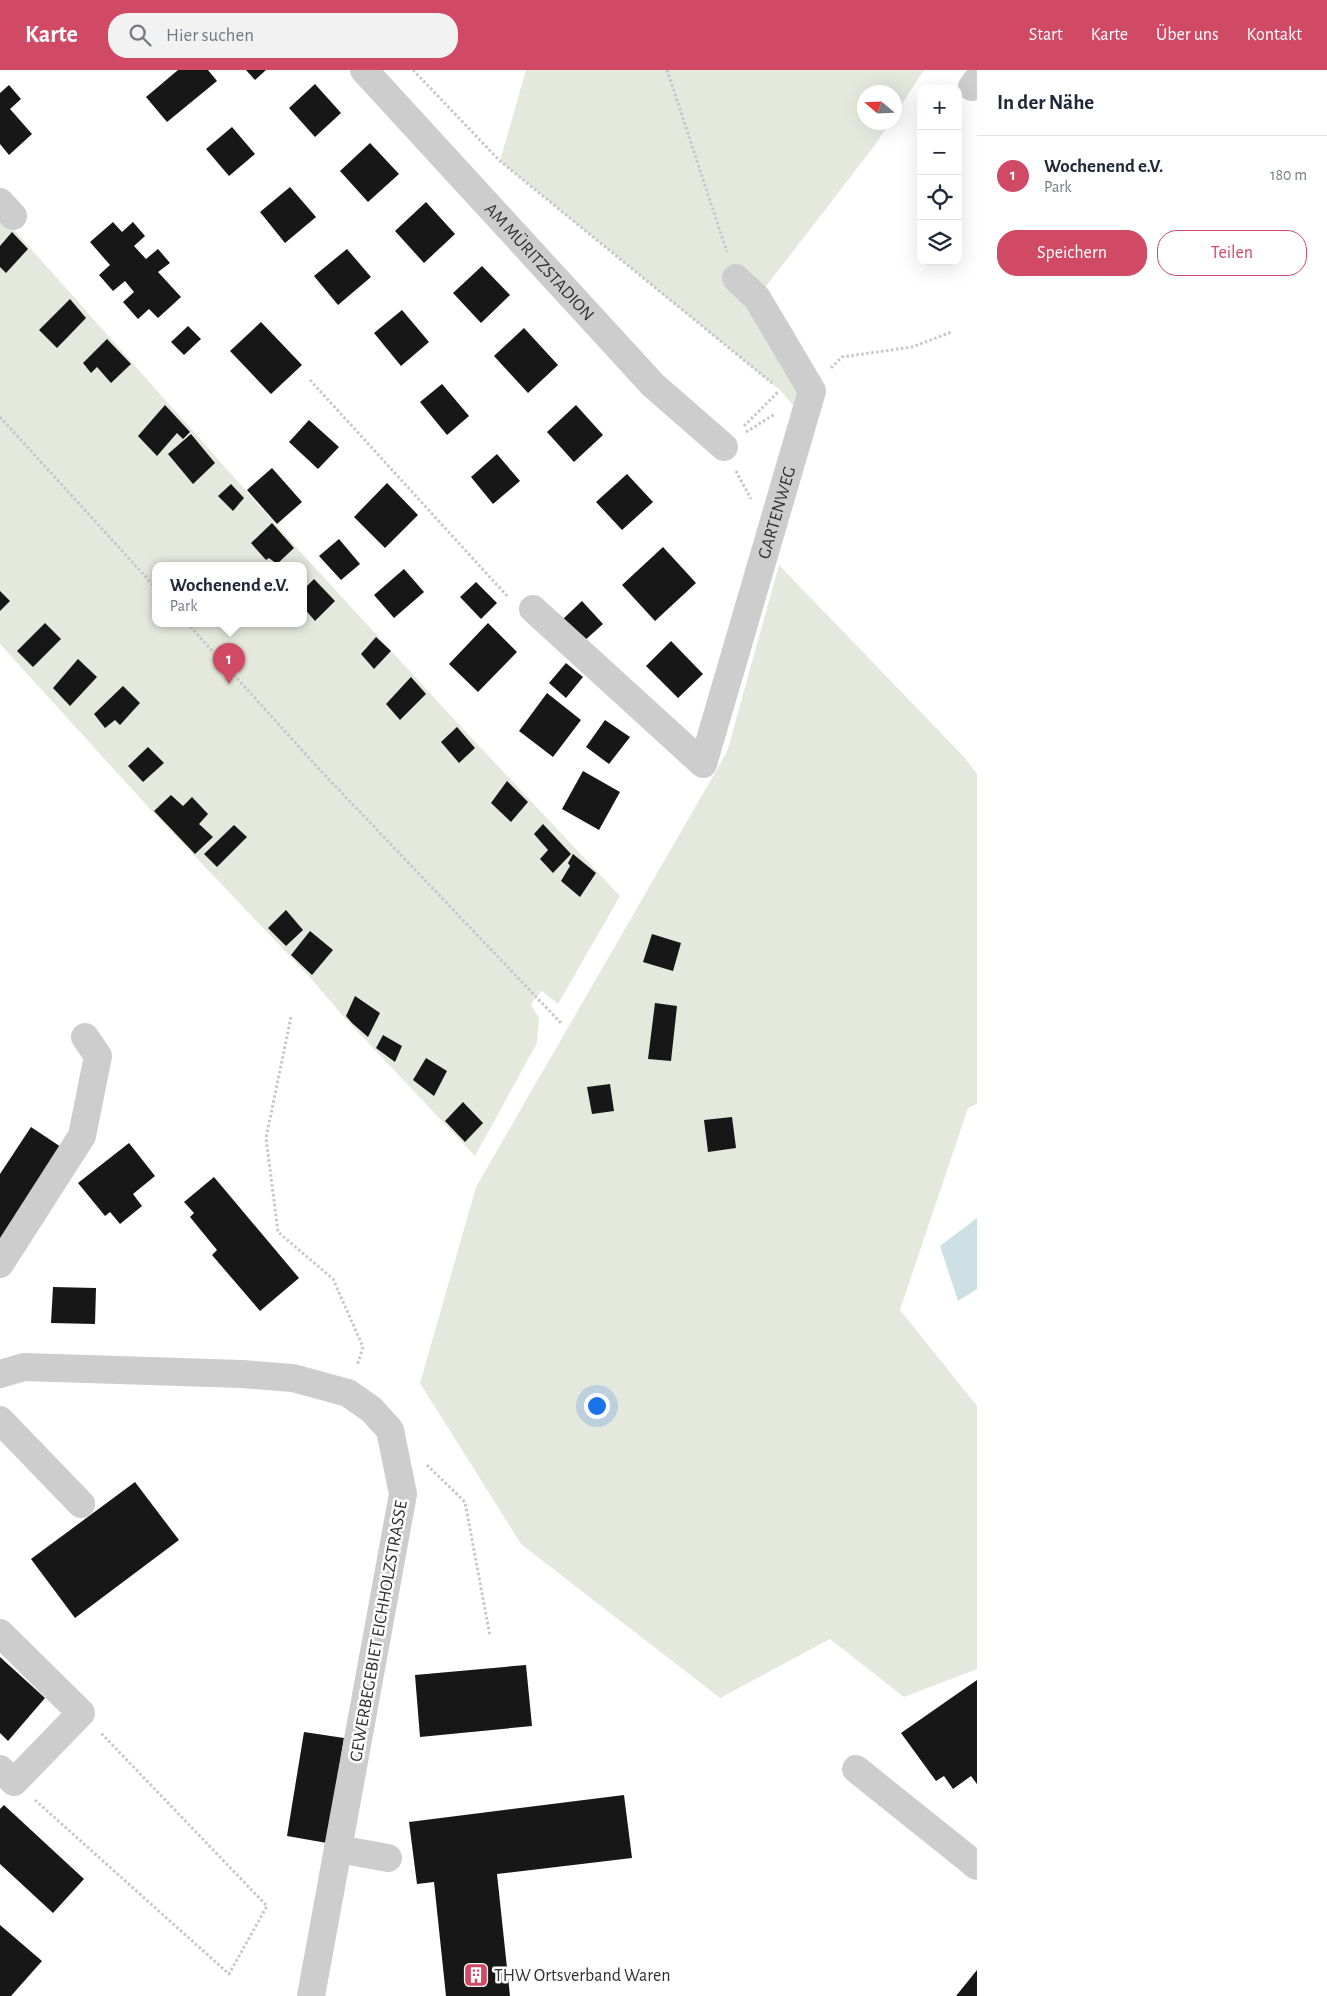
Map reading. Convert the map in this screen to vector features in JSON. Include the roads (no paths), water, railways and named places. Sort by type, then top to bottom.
[{"type":"street","name":"AM MÜRITZSTADION","points":[[364,70],[653,385],[724,446]]},
{"type":"street","name":"GARTENWEG","points":[[533,609],[703,764],[812,391],[757,298],[736,278]]},
{"type":"street","points":[[0,1264],[82,1136],[98,1056],[85,1037]]},
{"type":"street","name":"GEWERBEGEBIET EICHHOLZSTRASSE","points":[[0,1374],[24,1367],[242,1374],[292,1378],[348,1393],[372,1410],[390,1430],[403,1494],[311,1996]]},
{"type":"street","points":[[0,1420],[81,1504]]},
{"type":"street","points":[[0,1633],[82,1713],[7,1775]]},
{"type":"street","points":[[856,1769],[977,1866]]},
{"type":"street","points":[[338,1849],[388,1858]]},
{"type":"place","name":"Wochenend e.V.","points":[[229,684]]},
{"type":"place","name":"THW Ortsverband Waren","points":[[476,1975]]}]
